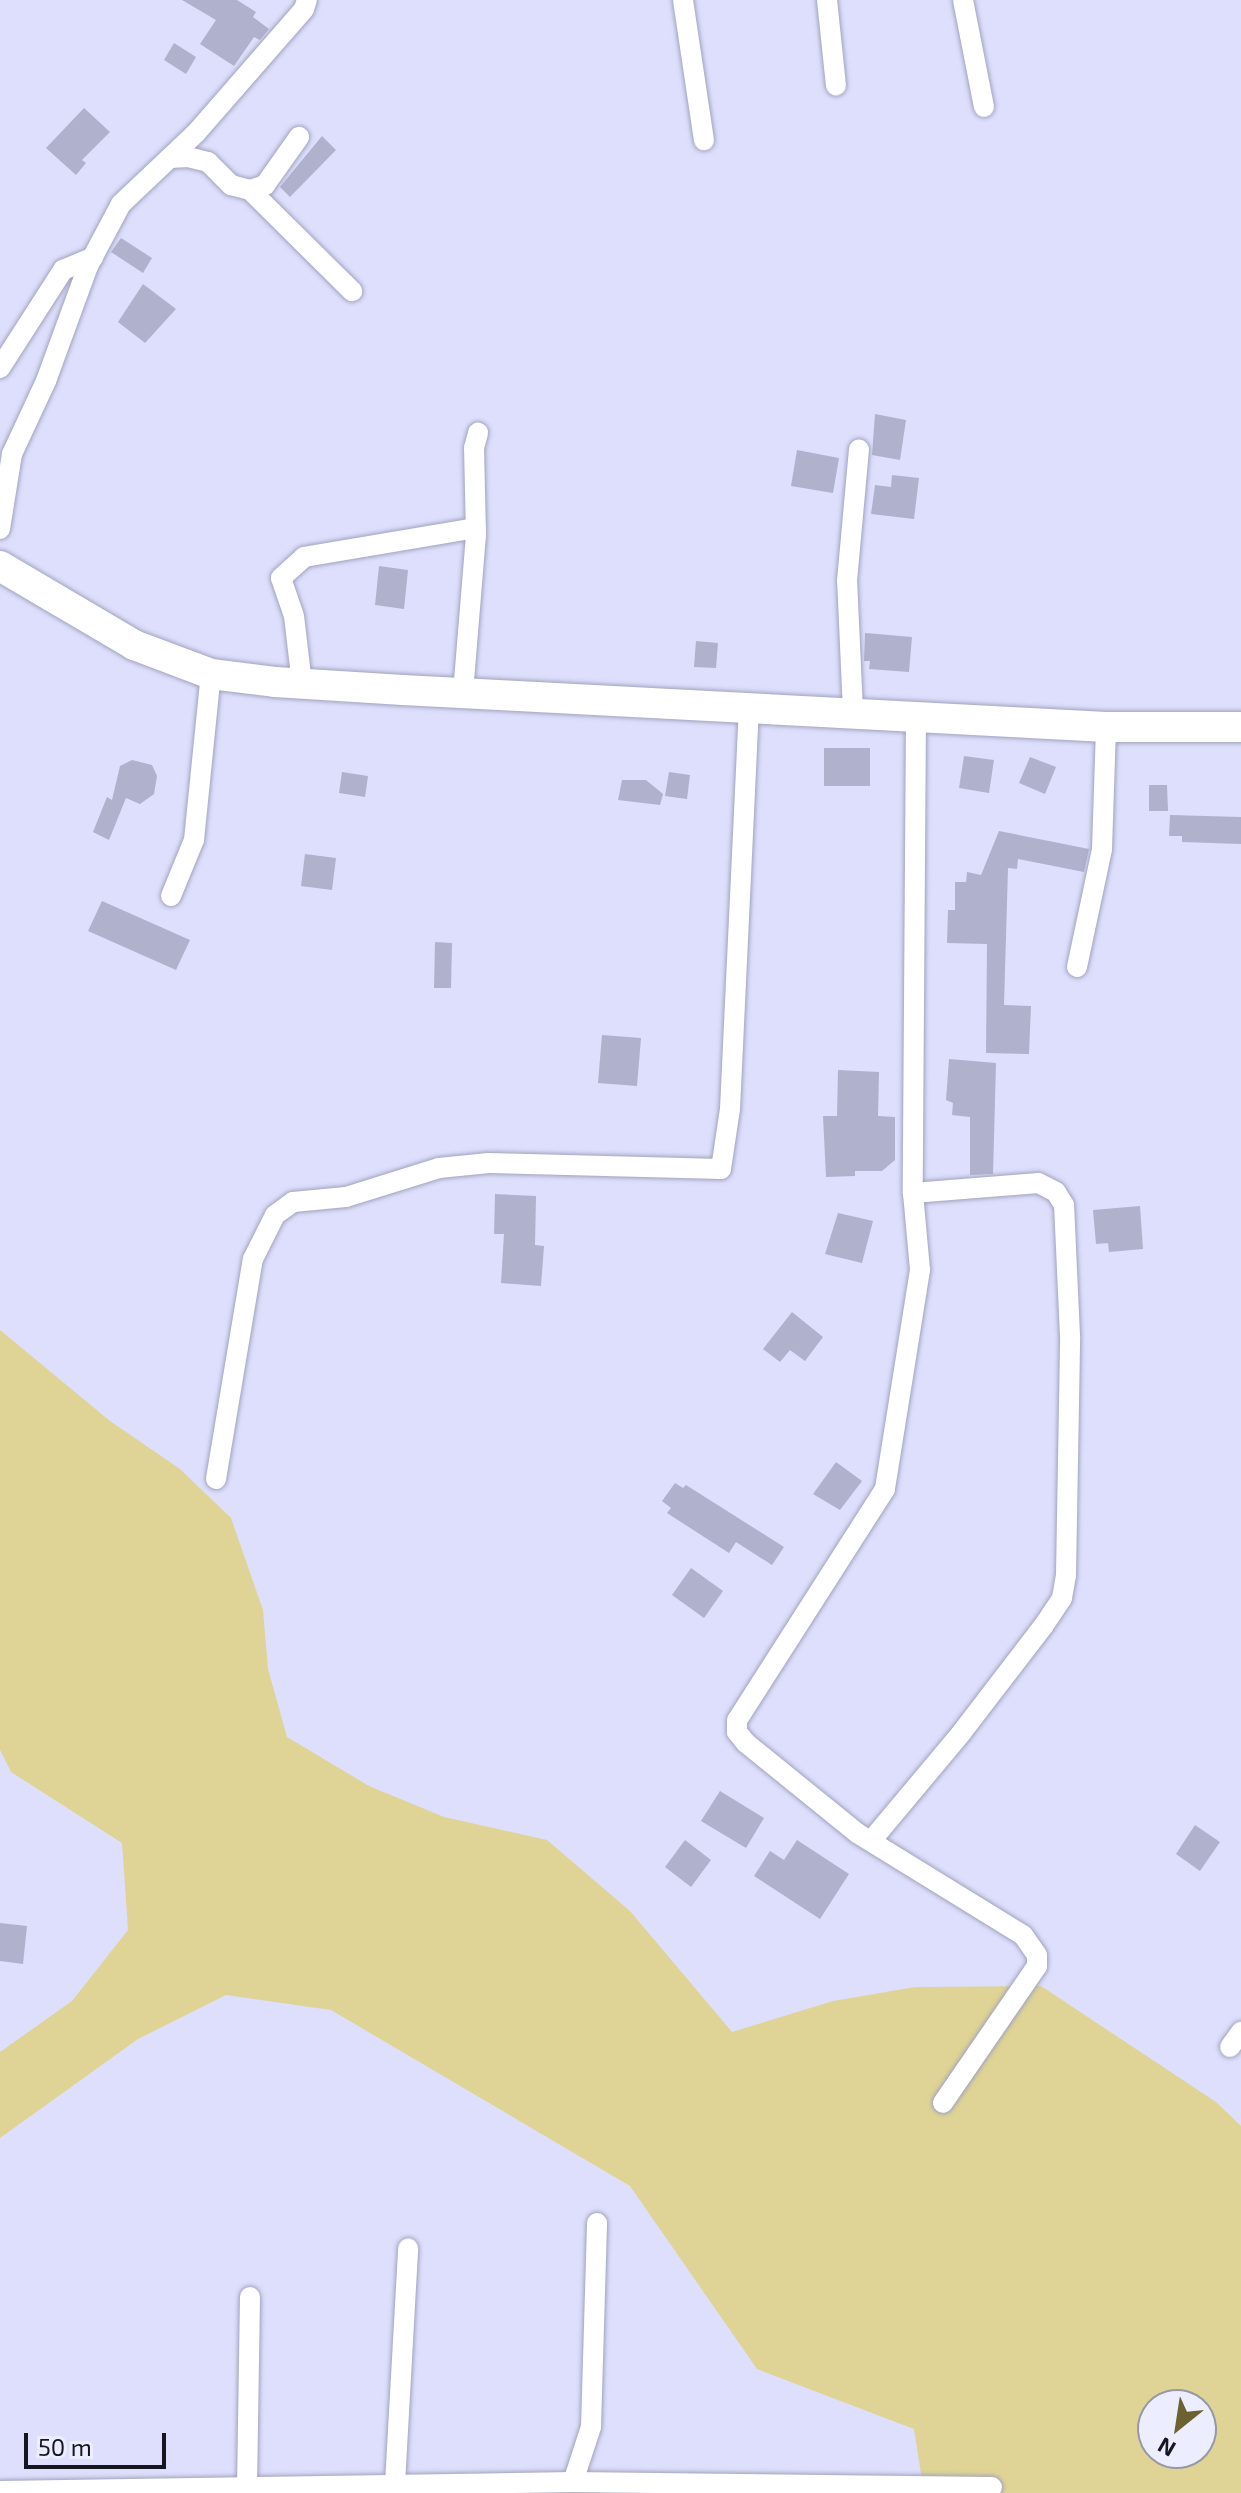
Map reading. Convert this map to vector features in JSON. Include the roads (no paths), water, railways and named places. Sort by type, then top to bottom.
[{"type":"street","points":[[0,529],[12,454],[46,381],[93,257],[121,204],[205,122],[304,9],[307,0]]},
{"type":"street","points":[[683,0],[704,140]]},
{"type":"street","points":[[827,0],[836,86]]},
{"type":"street","points":[[963,0],[984,107]]},
{"type":"street","points":[[250,190],[265,185],[299,137]]},
{"type":"street","points":[[170,158],[188,157],[208,162],[231,185],[250,190],[352,291]]},
{"type":"street","points":[[0,368],[63,270],[93,257]]},
{"type":"street","points":[[463,693],[476,528],[474,448],[478,433]]},
{"type":"street","points":[[853,711],[847,581],[859,450]]},
{"type":"street","points":[[302,684],[294,616],[281,578],[304,557],[476,528]]},
{"type":"street","points":[[0,566],[134,645],[211,674],[302,684],[853,711],[1106,727],[1241,727]]},
{"type":"street","points":[[171,896],[194,840],[211,674]]},
{"type":"street","points":[[216,1479],[253,1259],[275,1215],[293,1202],[346,1197],[439,1168],[489,1163],[721,1169],[730,1109],[749,706]]},
{"type":"street","points":[[916,715],[913,1193],[920,1270],[885,1489],[737,1720],[737,1732],[746,1743],[871,1841],[1023,1935],[1037,1955],[1037,1966],[943,2103]]},
{"type":"street","points":[[1077,967],[1102,849],[1106,727]]},
{"type":"street","points":[[871,1841],[1044,1625],[1062,1598],[1066,1575],[1070,1336],[1064,1205],[1056,1192],[1038,1183],[913,1193]]},
{"type":"street","points":[[573,2482],[591,2427],[597,2223]]},
{"type":"street","points":[[395,2484],[408,2248]]},
{"type":"street","points":[[247,2487],[250,2297]]},
{"type":"street","points":[[0,2491],[247,2487],[283,2490],[395,2484],[448,2488],[573,2482],[775,2489],[992,2487]]}]
